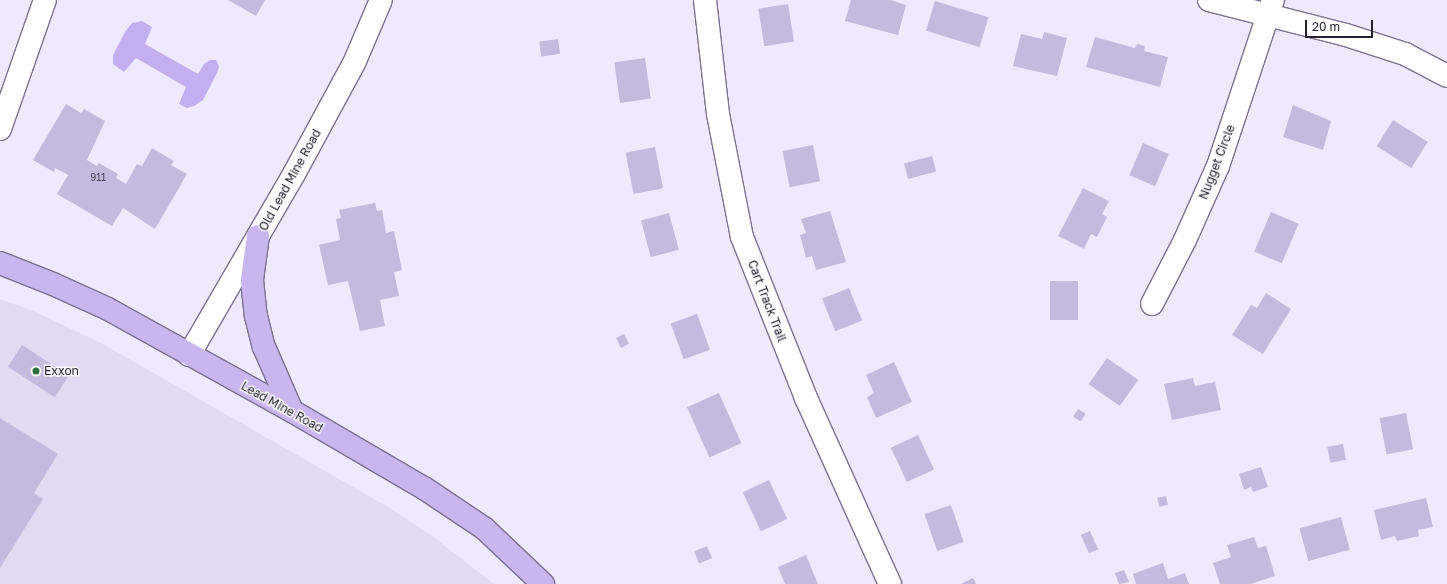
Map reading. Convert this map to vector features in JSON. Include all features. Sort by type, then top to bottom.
[{"type":"main road","points":[[258,236],[252,280],[256,316],[264,347],[292,412]]},
{"type":"main road","name":"Lead Mine Road","points":[[0,263],[108,309],[424,488],[485,529],[543,584]]},
{"type":"street","points":[[0,129],[45,0]]},
{"type":"street","name":"Old Lead Mine Road","points":[[189,355],[258,236],[355,60],[381,0]]},
{"type":"street","name":"Cart Track Trail","points":[[705,0],[718,114],[742,237],[806,398],[890,584]]},
{"type":"street","points":[[1209,0],[1271,7],[1406,54],[1447,76]]},
{"type":"street","name":"Nugget Circle","points":[[1152,304],[1185,240],[1218,166],[1271,7]]},
{"type":"shaded area","points":[[142,21],[152,27],[145,44],[198,74],[204,64],[210,60],[216,60],[219,66],[217,73],[203,100],[194,106],[187,108],[179,104],[186,87],[136,58],[124,72],[113,64],[113,55],[125,32],[132,23]]},
{"type":"shaded area","points":[[0,299],[33,311],[101,343],[388,507],[432,536],[494,584],[0,584]]},
{"type":"building","points":[[228,0],[265,0],[256,16]]},
{"type":"building","points":[[851,0],[890,0],[906,5],[898,35],[845,21]]},
{"type":"building","points":[[935,1],[989,17],[979,47],[926,31]]},
{"type":"building","points":[[788,4],[794,42],[764,46],[758,9]]},
{"type":"building","points":[[1044,32],[1067,38],[1057,76],[1013,66],[1021,34],[1042,39]]},
{"type":"building","points":[[1095,37],[1135,48],[1137,44],[1145,46],[1144,51],[1168,57],[1160,87],[1086,67]]},
{"type":"building","points":[[558,39],[560,54],[541,56],[539,42]]},
{"type":"building","points":[[645,58],[651,99],[620,103],[614,62]]},
{"type":"building","points":[[66,104],[81,113],[84,109],[105,121],[87,160],[97,166],[99,163],[118,174],[116,178],[126,184],[137,164],[142,166],[152,148],[174,161],[171,165],[187,174],[155,229],[123,208],[112,226],[57,194],[68,175],[55,168],[54,172],[33,160]]},
{"type":"building","points":[[1293,105],[1331,121],[1323,150],[1283,137]]},
{"type":"building","points":[[1393,120],[1428,142],[1411,168],[1377,146]]},
{"type":"building","points":[[1143,143],[1169,154],[1155,186],[1129,175]]},
{"type":"building","points":[[813,145],[820,181],[790,187],[783,151]]},
{"type":"building","points":[[655,147],[663,188],[634,194],[626,153]]},
{"type":"building","points":[[932,156],[936,171],[908,179],[904,164]]},
{"type":"building","points":[[1083,188],[1109,201],[1102,214],[1107,217],[1097,237],[1091,234],[1084,249],[1058,236]]},
{"type":"building","points":[[375,203],[377,211],[382,210],[386,233],[394,231],[402,270],[394,272],[399,296],[380,300],[385,326],[360,331],[348,281],[328,285],[319,245],[340,240],[336,219],[341,218],[339,210]]},
{"type":"building","points":[[830,211],[846,262],[816,270],[812,256],[806,258],[800,235],[806,233],[801,219]]},
{"type":"building","points":[[1271,212],[1299,224],[1282,263],[1254,252]]},
{"type":"building","points":[[669,213],[679,250],[651,257],[641,221]]},
{"type":"building","points":[[1050,281],[1078,281],[1078,320],[1050,320]]},
{"type":"building","points":[[849,288],[862,320],[835,331],[822,299]]},
{"type":"building","points":[[1266,293],[1291,309],[1263,354],[1232,335],[1251,305],[1257,308]]},
{"type":"building","points":[[697,314],[710,350],[684,359],[671,324]]},
{"type":"building","points":[[624,334],[629,344],[621,348],[616,338]]},
{"type":"building","points":[[22,345],[69,375],[55,397],[8,367]]},
{"type":"building","points":[[1107,358],[1138,380],[1120,406],[1089,384]]},
{"type":"building","points":[[894,362],[912,402],[876,418],[867,397],[874,393],[866,375]]},
{"type":"building","points":[[1193,378],[1195,386],[1215,382],[1221,410],[1172,420],[1164,384]]},
{"type":"building","points":[[719,393],[741,443],[709,457],[687,407]]},
{"type":"building","points":[[1078,409],[1086,414],[1081,421],[1073,417]]},
{"type":"building","points":[[1406,413],[1413,449],[1387,454],[1379,418]]},
{"type":"building","points":[[0,418],[58,454],[34,493],[43,499],[0,568]]},
{"type":"building","points":[[918,435],[934,469],[907,482],[891,448]]},
{"type":"building","points":[[1343,444],[1346,460],[1330,463],[1327,447]]},
{"type":"building","points":[[1261,467],[1268,487],[1253,492],[1251,487],[1244,490],[1239,474]]},
{"type":"building","points":[[769,480],[787,519],[761,531],[743,492]]},
{"type":"building","points":[[1166,496],[1168,505],[1159,507],[1157,498]]},
{"type":"building","points":[[1426,498],[1433,527],[1418,530],[1419,536],[1397,541],[1395,536],[1381,540],[1374,510]]},
{"type":"building","points":[[951,505],[964,542],[937,551],[925,514]]},
{"type":"building","points":[[1341,517],[1350,550],[1308,561],[1299,528]]},
{"type":"building","points":[[1090,531],[1098,549],[1089,553],[1081,535]]},
{"type":"building","points":[[1254,537],[1258,548],[1266,546],[1275,576],[1250,584],[1220,584],[1213,563],[1231,557],[1227,545]]},
{"type":"building","points":[[707,546],[712,558],[699,563],[694,551]]},
{"type":"building","points":[[806,555],[818,584],[785,584],[778,567]]},
{"type":"building","points":[[1163,563],[1168,579],[1185,573],[1189,584],[1136,584],[1133,574]]},
{"type":"building","points":[[1124,570],[1129,582],[1119,584],[1115,573]]},
{"type":"building","points":[[973,578],[976,584],[961,584]]},
{"type":"place","name":"Exxon","points":[[36,371]]}]
